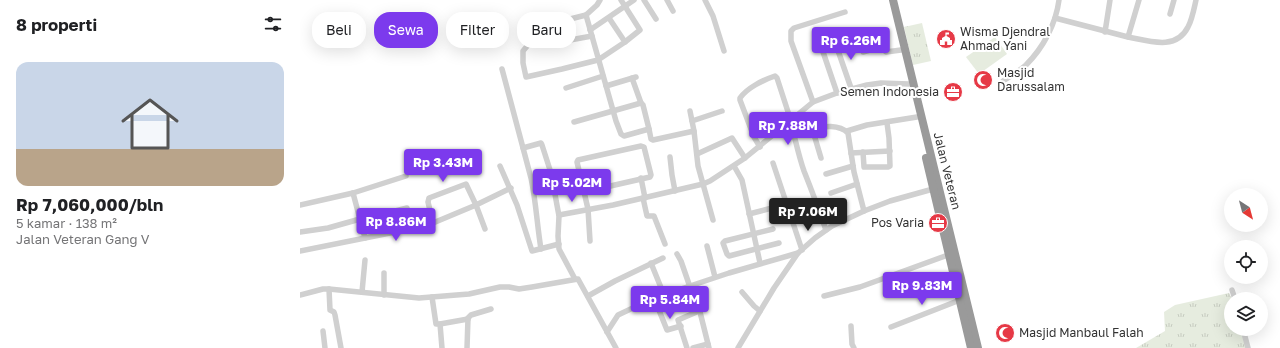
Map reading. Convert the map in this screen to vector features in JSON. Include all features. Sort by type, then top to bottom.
[{"type":"highway","name":"Jalan Veteran","points":[[888,0],[917,117],[933,190],[939,200]]},
{"type":"highway","name":"Jalan Veteran","points":[[893,0],[939,200],[948,255],[971,348]]},
{"type":"highway","name":"Jalan Veteran","points":[[943,221],[978,348]]},
{"type":"street","points":[[600,0],[597,5],[586,15],[527,30],[526,34],[528,45],[523,51],[525,76],[528,78],[598,60],[625,42],[640,30],[622,0]]},
{"type":"street","points":[[576,37],[591,33],[634,0]]},
{"type":"street","points":[[644,0],[656,19]]},
{"type":"street","points":[[667,0],[673,11]]},
{"type":"street","points":[[705,0],[713,16],[724,50]]},
{"type":"street","points":[[1003,81],[1026,65],[1042,47],[1056,18],[1059,0]]},
{"type":"street","points":[[1105,32],[1110,0]]},
{"type":"street","points":[[1170,14],[1174,0]]},
{"type":"street","points":[[1056,18],[1105,32],[1159,43],[1170,43],[1178,39],[1188,27],[1196,0]]},
{"type":"street","points":[[1128,37],[1139,1]]},
{"type":"street","points":[[813,102],[791,41],[791,31],[794,28],[845,12]]},
{"type":"street","points":[[586,15],[618,128],[622,135],[649,129]]},
{"type":"street","points":[[609,18],[625,42]]},
{"type":"street","points":[[834,39],[851,88]]},
{"type":"street","points":[[820,43],[837,93]]},
{"type":"street","points":[[863,52],[880,47],[886,52],[901,50]]},
{"type":"street","points":[[502,69],[535,196],[541,249]]},
{"type":"street","points":[[566,88],[603,76]]},
{"type":"street","points":[[760,147],[754,138],[740,98],[752,87],[775,76],[793,119],[798,128],[801,130],[831,126],[847,131],[917,117]]},
{"type":"street","points":[[606,86],[634,78],[641,104],[643,105],[651,139],[653,140],[694,131]]},
{"type":"street","points":[[559,215],[613,205],[703,184],[734,166],[760,147],[813,102],[851,88],[874,84],[909,84]]},
{"type":"street","points":[[574,122],[641,104]]},
{"type":"street","points":[[690,111],[698,166],[713,220]]},
{"type":"street","points":[[692,121],[722,111]]},
{"type":"street","points":[[863,152],[864,167],[888,167],[891,164],[887,123]]},
{"type":"street","points":[[798,128],[794,132],[794,135],[804,171],[811,186],[826,230]]},
{"type":"street","points":[[812,128],[821,158]]},
{"type":"street","points":[[847,131],[849,135],[856,184],[864,211]]},
{"type":"street","points":[[697,154],[732,138],[745,158]]},
{"type":"street","points":[[523,148],[541,143],[542,145],[559,215],[558,244],[561,255],[575,279],[578,279],[616,348]]},
{"type":"street","points":[[584,192],[641,178],[648,178],[651,175],[644,147],[641,146],[577,161],[576,163],[588,209],[590,242]]},
{"type":"street","points":[[851,153],[890,151]]},
{"type":"street","points":[[670,157],[675,191]]},
{"type":"street","points":[[773,163],[787,204],[800,251]]},
{"type":"street","points":[[500,166],[520,212],[531,250],[533,251],[558,244]]},
{"type":"street","points":[[734,166],[742,180],[760,263]]},
{"type":"street","points":[[826,174],[853,166]]},
{"type":"street","points":[[300,205],[353,193],[406,176]]},
{"type":"street","points":[[641,178],[646,215],[647,217],[654,216],[665,244]]},
{"type":"street","points":[[434,223],[428,199],[466,184],[485,229]]},
{"type":"street","points":[[832,193],[856,184]]},
{"type":"street","points":[[300,251],[397,233],[434,223],[476,205],[510,188]]},
{"type":"street","points":[[738,348],[774,288],[800,251],[815,238],[826,230],[864,211],[890,201],[933,190]]},
{"type":"street","points":[[353,193],[365,238]]},
{"type":"street","points":[[749,214],[787,204]]},
{"type":"street","points":[[300,232],[328,228],[360,218],[368,218],[407,208]]},
{"type":"street","points":[[773,229],[725,241],[723,243],[729,256],[778,243]]},
{"type":"street","points":[[706,246],[715,277]]},
{"type":"street","points":[[608,332],[617,316],[654,298],[715,277],[800,251]]},
{"type":"street","points":[[677,254],[690,286]]},
{"type":"street","points":[[824,296],[860,287],[948,255]]},
{"type":"street","points":[[588,296],[663,258]]},
{"type":"street","points":[[362,292],[365,260]]},
{"type":"street","points":[[651,263],[664,295]]},
{"type":"street","points":[[384,273],[384,295]]},
{"type":"street","points":[[300,293],[329,289],[419,298],[469,294],[509,286],[519,289],[532,288],[575,279]]},
{"type":"street","points":[[329,289],[330,310],[336,315],[341,348]]},
{"type":"street","points":[[742,292],[760,311]]},
{"type":"street","points":[[432,297],[436,324],[468,319],[471,315],[491,309]]},
{"type":"street","points":[[654,298],[667,330],[681,326]]},
{"type":"street","points":[[891,327],[960,300]]},
{"type":"street","points":[[687,348],[678,320],[699,312],[709,346],[693,348]]},
{"type":"street","points":[[467,348],[468,319]]},
{"type":"street","points":[[440,324],[442,348]]},
{"type":"street","points":[[851,326],[852,344],[854,348]]},
{"type":"street","points":[[323,331],[325,348]]},
{"type":"street","points":[[1245,336],[1248,348]]},
{"type":"green space","points":[[922,23],[931,61],[913,65],[904,27]]},
{"type":"green space","points":[[995,37],[1007,54],[979,74],[966,57]]},
{"type":"green space","points":[[1224,294],[1224,336],[1244,336],[1248,348],[1136,348],[1165,331],[1164,312],[1175,305]]},
{"type":"place","name":"Wisma Djendral Ahmad Yani","points":[[946,39]]},
{"type":"place","name":"Masjid Darussalam","points":[[983,80]]},
{"type":"place","name":"Semen Indonesia","points":[[953,92]]},
{"type":"place","name":"Pos Varia","points":[[938,223]]},
{"type":"place","name":"Masjid Manbaul Falah","points":[[1005,333]]}]
